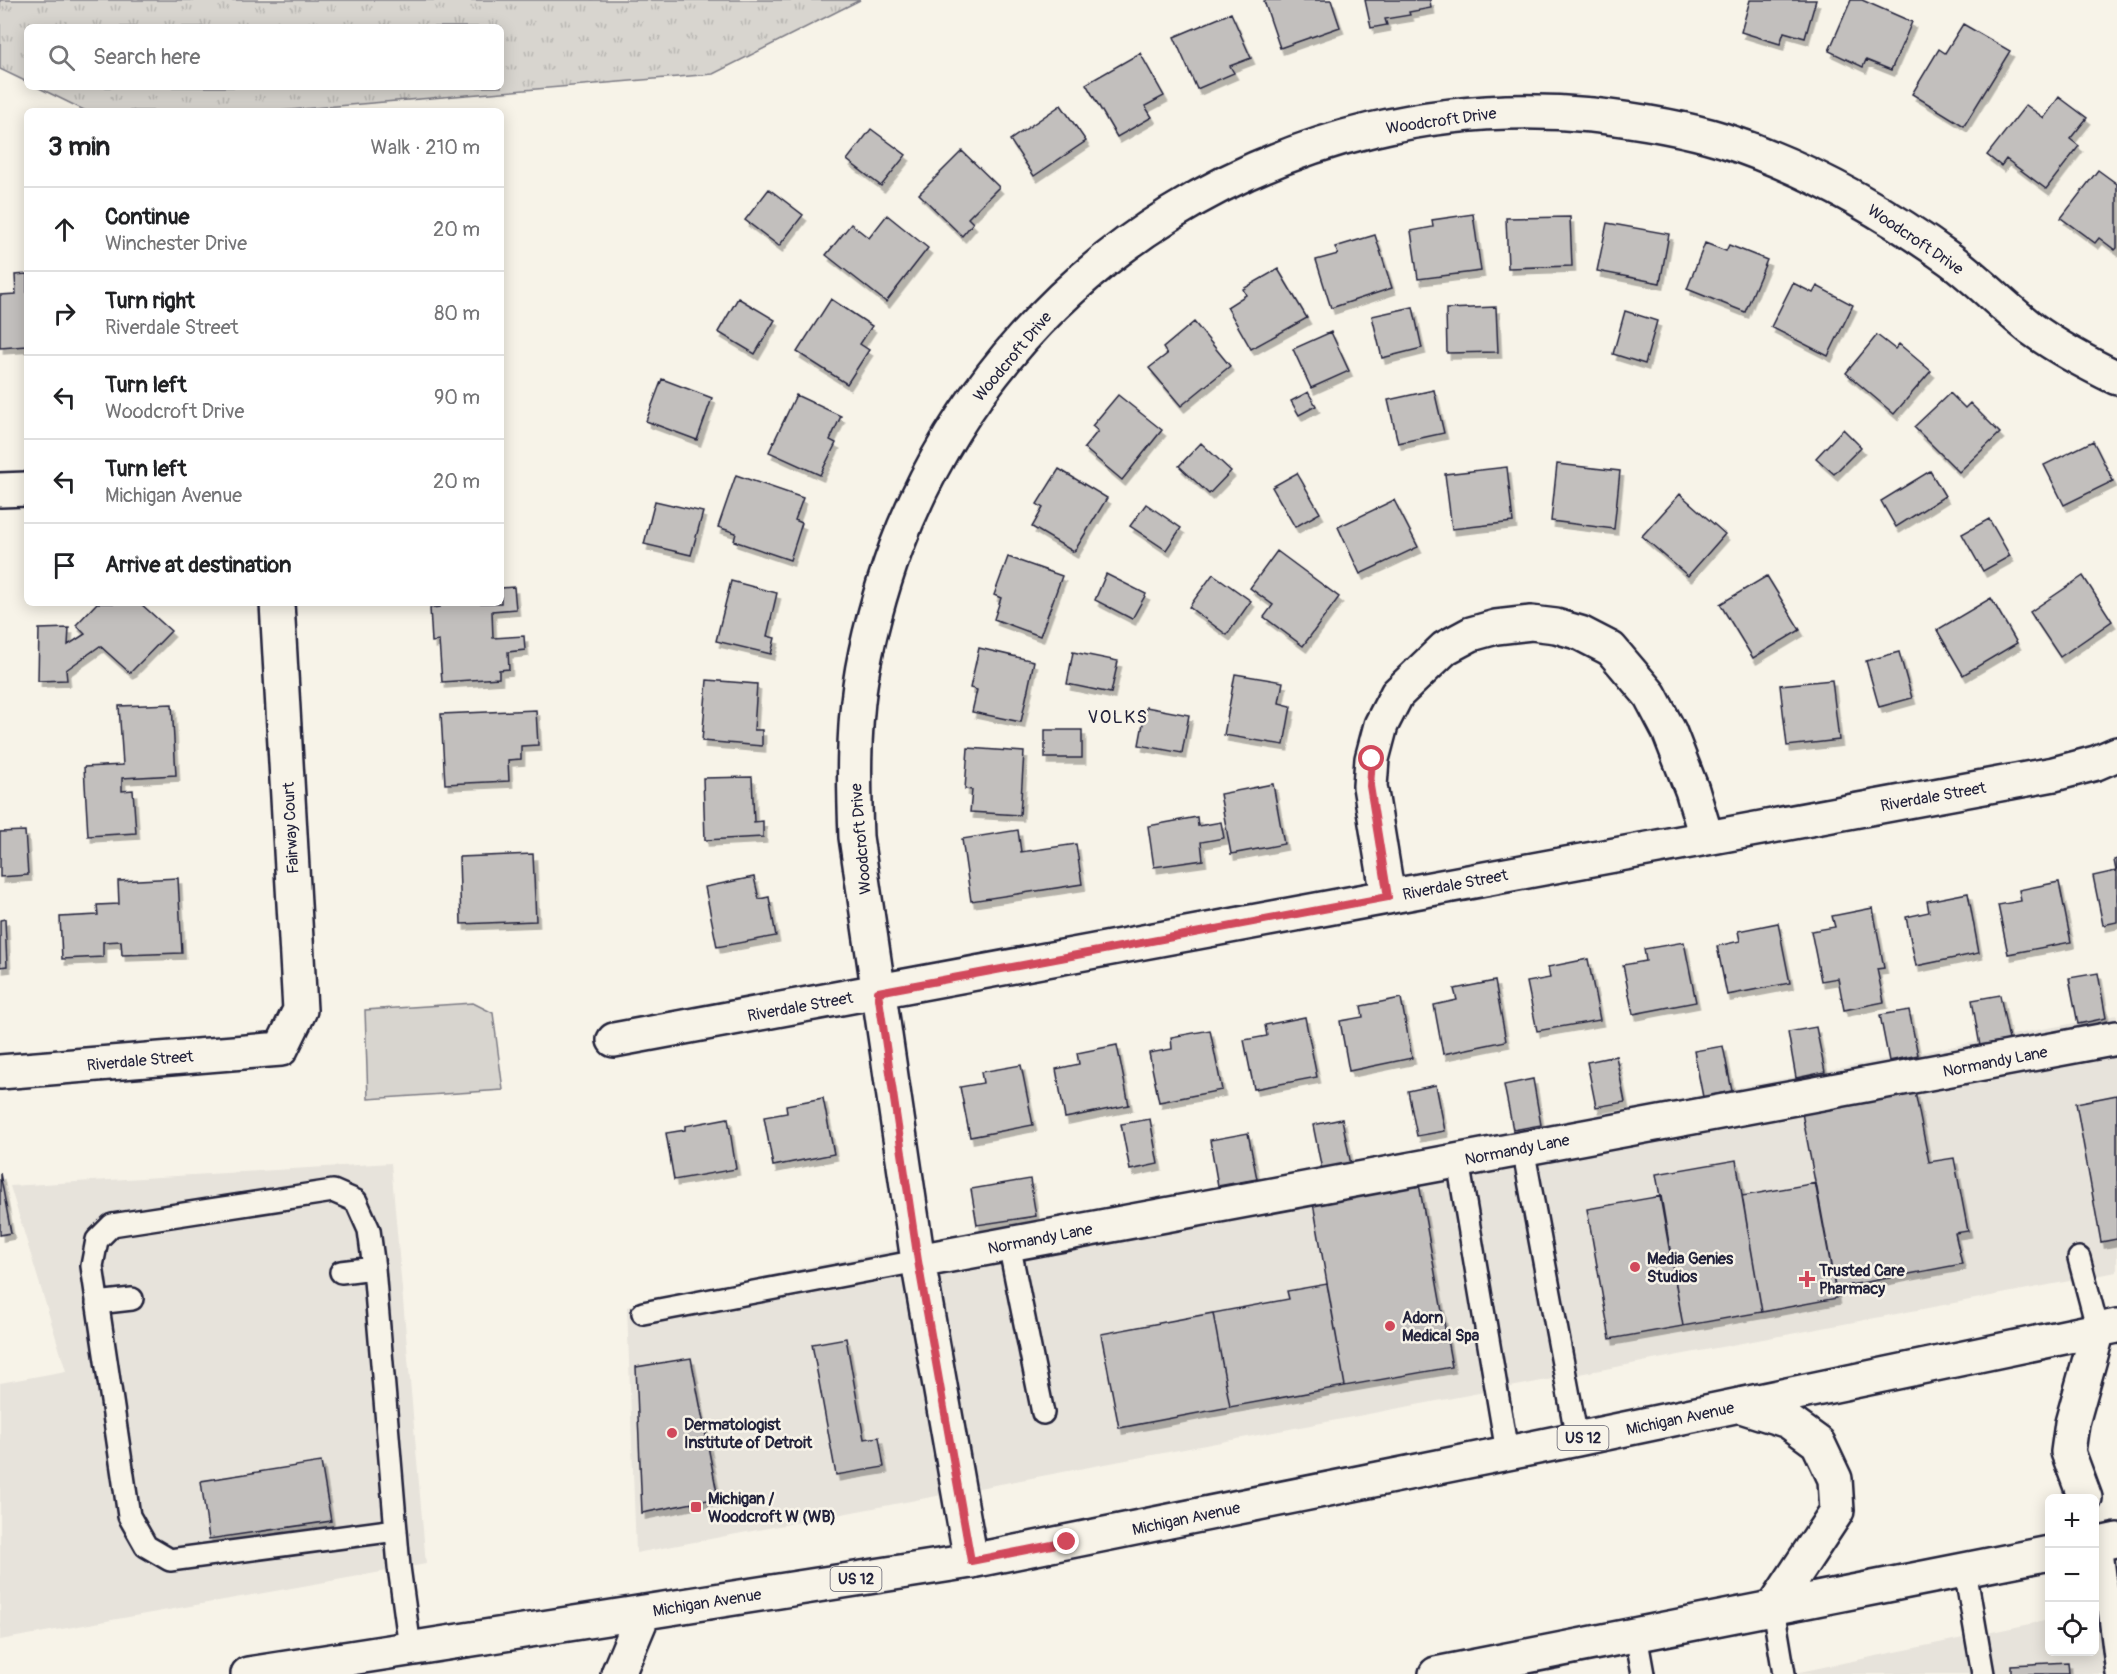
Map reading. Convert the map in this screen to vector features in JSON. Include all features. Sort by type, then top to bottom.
[{"type":"street","name":"Woodcroft Drive","points":[[971,1561],[918,1261],[856,837],[854,780],[856,724],[863,672],[880,598],[896,548],[925,482],[960,420],[991,376],[1042,317],[1081,280],[1133,237],[1178,208],[1225,182],[1291,154],[1341,136],[1410,121],[1509,111],[1563,112],[1671,127],[1723,140],[1808,172],[1893,219],[1954,263],[2034,330],[2088,364],[2117,378]]},
{"type":"street","points":[[0,490],[24,489]]},
{"type":"street","name":"Fairway Court","points":[[277,606],[300,1010],[281,1049]]},
{"type":"street","points":[[1388,897],[1370,786],[1372,759],[1381,725],[1397,694],[1445,648],[1471,634],[1496,627],[1531,623],[1556,626],[1580,633],[1611,649],[1650,695],[1669,731],[1692,790],[1706,836]]},
{"type":"street","name":"Riverdale Street","points":[[614,1040],[1706,836],[2054,774],[2096,763],[2117,753]]},
{"type":"street","name":"Normandy Lane","points":[[918,1261],[2117,1038]]},
{"type":"street","name":"Riverdale Street","points":[[0,1072],[281,1049]]},
{"type":"street","points":[[2084,1494],[2068,1452],[2072,1424],[2108,1328]]},
{"type":"street","name":"Michigan Avenue","points":[[248,1674],[971,1561],[1739,1406],[2108,1328]]},
{"type":"street","points":[[1739,1406],[1788,1421],[1818,1443],[1835,1479],[1837,1511],[1773,1608]]},
{"type":"street","points":[[1436,1674],[2045,1554]]},
{"type":"street","points":[[618,1674],[644,1612]]},
{"type":"street","points":[[337,1660],[385,1674]]},
{"type":"lane","points":[[1523,1148],[1577,1439]]},
{"type":"lane","points":[[1458,1161],[1507,1452]]},
{"type":"lane","points":[[396,1530],[170,1560],[146,1546],[129,1516],[92,1266],[97,1240],[112,1225],[333,1191],[356,1201],[369,1230],[374,1268],[396,1530],[410,1648]]},
{"type":"lane","points":[[1009,1244],[1042,1413]]},
{"type":"lane","points":[[2079,1258],[2108,1328]]},
{"type":"lane","points":[[643,1313],[918,1261]]},
{"type":"lane","points":[[341,1272],[374,1268]]},
{"type":"lane","points":[[97,1303],[132,1299]]},
{"type":"lane","points":[[2102,1538],[2117,1674]]},
{"type":"lane","points":[[1965,1569],[1982,1669]]},
{"type":"lane","points":[[1773,1608],[1784,1674]]},
{"type":"lane","points":[[1636,1635],[1643,1674]]},
{"type":"shaded area","points":[[2117,1015],[2117,1272],[636,1553],[627,1307],[968,1235]]},
{"type":"shaded area","points":[[391,1163],[426,1564],[0,1640],[0,1383],[66,1371],[10,1186]]},
{"type":"shaded area","points":[[2117,1606],[2117,1674],[1790,1674],[2045,1621],[2045,1656],[2099,1656],[2099,1610]]},
{"type":"green space","points":[[0,0],[860,0],[713,74],[313,108],[80,108],[43,90],[504,90],[504,24],[24,24],[24,81],[0,69]]},
{"type":"green space","points":[[473,1003],[493,1013],[503,1090],[368,1099],[365,1010]]},
{"type":"building","points":[[1331,0],[1340,27],[1280,48],[1264,1]]},
{"type":"building","points":[[1365,0],[1430,0],[1431,8],[1409,12],[1410,15],[1385,19],[1387,25],[1371,28]]},
{"type":"building","points":[[1750,0],[1816,0],[1805,38],[1784,32],[1780,44],[1741,32]]},
{"type":"building","points":[[1851,0],[1862,0],[1912,22],[1891,70],[1866,60],[1863,67],[1829,51]]},
{"type":"building","points":[[1231,13],[1251,58],[1230,66],[1234,73],[1197,89],[1174,37]]},
{"type":"building","points":[[1963,24],[2010,51],[1964,126],[1912,94],[1939,49],[1945,53]]},
{"type":"building","points":[[1140,53],[1164,96],[1145,106],[1152,117],[1117,137],[1086,84]]},
{"type":"building","points":[[2059,97],[2087,118],[2070,139],[2079,146],[2046,189],[2006,159],[2001,166],[1987,155],[2026,105],[2044,118]]},
{"type":"building","points":[[1061,105],[1086,141],[1034,176],[1010,140]]},
{"type":"building","points":[[871,129],[906,155],[881,186],[847,160]]},
{"type":"building","points":[[962,151],[999,187],[968,218],[973,223],[962,236],[919,194]]},
{"type":"building","points":[[2098,170],[2117,184],[2117,248],[2115,250],[2099,238],[2095,243],[2061,218]]},
{"type":"building","points":[[769,189],[803,215],[779,246],[745,220]]},
{"type":"building","points":[[1473,214],[1481,271],[1418,279],[1411,231],[1433,227],[1432,220]]},
{"type":"building","points":[[887,215],[928,248],[886,302],[826,255],[851,224],[869,238]]},
{"type":"building","points":[[1570,217],[1572,266],[1508,268],[1506,218]]},
{"type":"building","points":[[1607,223],[1669,234],[1660,283],[1597,271]]},
{"type":"building","points":[[1375,235],[1392,288],[1331,308],[1316,260],[1338,254],[1335,247]]},
{"type":"building","points":[[1705,243],[1726,251],[1729,245],[1767,260],[1745,312],[1687,289]]},
{"type":"building","points":[[1278,269],[1307,318],[1251,349],[1227,307],[1246,295],[1243,289]]},
{"type":"building","points":[[24,274],[24,346],[0,348],[0,295],[16,294],[15,275]]},
{"type":"building","points":[[1793,283],[1813,293],[1817,286],[1853,305],[1828,356],[1771,327]]},
{"type":"building","points":[[738,298],[775,320],[755,354],[718,332]]},
{"type":"building","points":[[831,299],[872,326],[860,344],[869,350],[847,384],[797,352]]},
{"type":"building","points":[[1413,307],[1422,348],[1382,358],[1372,316]]},
{"type":"building","points":[[1496,307],[1498,352],[1447,353],[1446,309]]},
{"type":"building","points":[[1625,311],[1657,321],[1645,364],[1613,354]]},
{"type":"building","points":[[1194,322],[1230,366],[1181,406],[1149,368],[1167,354],[1163,348]]},
{"type":"building","points":[[1331,332],[1349,371],[1311,388],[1293,349]]},
{"type":"building","points":[[1877,335],[1895,349],[1899,344],[1931,371],[1894,414],[1846,373]]},
{"type":"building","points":[[662,379],[712,398],[697,440],[646,421]]},
{"type":"building","points":[[1434,390],[1444,433],[1398,443],[1388,400]]},
{"type":"building","points":[[1308,392],[1316,406],[1299,415],[1291,401]]},
{"type":"building","points":[[1950,393],[1965,408],[1970,403],[2000,433],[1959,472],[1914,427]]},
{"type":"building","points":[[796,395],[841,416],[830,440],[836,443],[820,475],[769,452]]},
{"type":"building","points":[[1118,395],[1162,430],[1122,480],[1084,448],[1098,431],[1092,426]]},
{"type":"building","points":[[1843,429],[1861,447],[1834,474],[1816,458]]},
{"type":"building","points":[[2093,441],[2113,481],[2064,505],[2044,465]]},
{"type":"building","points":[[1201,443],[1231,471],[1209,494],[1179,466]]},
{"type":"building","points":[[1557,464],[1620,471],[1614,529],[1551,521]]},
{"type":"building","points":[[1507,467],[1513,522],[1452,529],[1445,474]]},
{"type":"building","points":[[1059,469],[1107,498],[1074,552],[1032,527],[1043,508],[1037,504]]},
{"type":"building","points":[[1930,471],[1945,496],[1896,527],[1881,501]]},
{"type":"building","points":[[1297,473],[1320,513],[1295,527],[1272,487]]},
{"type":"building","points":[[736,475],[803,498],[795,520],[802,523],[790,560],[734,541],[736,533],[718,527]]},
{"type":"building","points":[[1680,494],[1725,534],[1688,576],[1642,536]]},
{"type":"building","points":[[1394,500],[1418,547],[1360,574],[1338,527]]},
{"type":"building","points":[[655,501],[703,512],[691,555],[644,544]]},
{"type":"building","points":[[1146,504],[1181,528],[1166,550],[1130,526]]},
{"type":"building","points":[[1989,519],[2010,556],[1983,571],[1962,534]]},
{"type":"building","points":[[1277,551],[1339,597],[1303,646],[1264,617],[1273,605],[1250,588]]},
{"type":"building","points":[[1008,557],[1062,576],[1040,636],[994,619],[1001,598],[994,595]]},
{"type":"building","points":[[1106,574],[1146,594],[1132,619],[1095,600]]},
{"type":"building","points":[[1213,574],[1251,601],[1227,635],[1189,607]]},
{"type":"building","points":[[1767,576],[1800,630],[1753,658],[1720,604]]},
{"type":"building","points":[[2083,576],[2112,621],[2060,657],[2030,612]]},
{"type":"building","points":[[731,581],[777,593],[767,636],[775,638],[771,654],[716,641]]},
{"type":"building","points":[[514,587],[516,609],[492,611],[493,638],[524,636],[525,650],[508,652],[509,669],[499,670],[499,678],[442,682],[439,641],[432,642],[430,608],[504,606],[504,588]]},
{"type":"building","points":[[1991,598],[2017,643],[1963,675],[1937,630]]},
{"type":"building","points":[[94,606],[143,606],[171,631],[130,673],[100,646],[66,670],[67,680],[38,681],[39,629],[69,628],[68,645],[85,634],[76,625]]},
{"type":"building","points":[[979,648],[1034,661],[1021,722],[972,712],[977,690],[970,688]]},
{"type":"building","points":[[1073,652],[1118,661],[1111,693],[1067,684]]},
{"type":"building","points":[[1899,652],[1912,698],[1879,707],[1866,661]]},
{"type":"building","points":[[1235,674],[1283,682],[1279,703],[1291,706],[1284,745],[1224,735]]},
{"type":"building","points":[[707,680],[757,684],[754,730],[762,730],[762,746],[702,741]]},
{"type":"building","points":[[1832,680],[1839,740],[1787,746],[1780,685]]},
{"type":"building","points":[[172,704],[176,775],[122,778],[122,791],[133,790],[136,833],[88,836],[84,767],[123,765],[119,706]]},
{"type":"building","points":[[1146,707],[1189,715],[1182,753],[1139,745]]},
{"type":"building","points":[[536,710],[538,745],[521,746],[521,759],[508,760],[509,781],[445,784],[441,714]]},
{"type":"building","points":[[1045,730],[1082,730],[1082,758],[1045,758]]},
{"type":"building","points":[[968,748],[1024,752],[1020,815],[970,812],[972,790],[965,789]]},
{"type":"building","points":[[752,777],[754,822],[763,821],[763,837],[705,840],[703,778]]},
{"type":"building","points":[[1273,784],[1284,844],[1231,854],[1220,794]]},
{"type":"building","points":[[1197,817],[1198,826],[1221,822],[1224,838],[1201,842],[1203,860],[1154,867],[1148,826]]},
{"type":"building","points":[[1018,830],[1021,852],[1076,844],[1082,884],[971,901],[962,839]]},
{"type":"building","points":[[25,831],[28,875],[0,877],[0,832]]},
{"type":"building","points":[[533,854],[536,921],[461,924],[459,857]]},
{"type":"building","points":[[2117,859],[2117,922],[2103,925],[2093,876],[2116,871],[2114,860]]},
{"type":"building","points":[[754,877],[759,899],[769,897],[776,936],[717,947],[705,887]]},
{"type":"building","points":[[178,878],[182,953],[122,955],[121,941],[103,942],[103,957],[62,959],[60,917],[98,915],[97,905],[119,904],[118,881]]},
{"type":"building","points":[[2059,882],[2071,942],[2008,954],[1998,905],[2021,901],[2019,890]]},
{"type":"building","points":[[1968,893],[1979,953],[1916,966],[1906,917],[1929,912],[1927,901]]},
{"type":"building","points":[[1873,908],[1884,968],[1877,969],[1884,1002],[1844,1010],[1838,978],[1821,981],[1811,931],[1835,927],[1832,916]]},
{"type":"building","points":[[5,919],[7,966],[0,967],[0,920]]},
{"type":"building","points":[[1778,923],[1790,983],[1727,995],[1717,946],[1740,941],[1738,931]]},
{"type":"building","points":[[1684,942],[1696,1002],[1633,1014],[1623,965],[1646,961],[1644,949]]},
{"type":"building","points":[[1588,959],[1600,1020],[1537,1031],[1527,982],[1550,978],[1548,967]]},
{"type":"building","points":[[2098,973],[2106,1018],[2078,1024],[2069,978]]},
{"type":"building","points":[[1495,981],[1506,1041],[1443,1054],[1434,1005],[1457,1000],[1454,989]]},
{"type":"building","points":[[2000,995],[2009,1040],[1980,1046],[1972,1000]]},
{"type":"building","points":[[1401,998],[1412,1058],[1349,1071],[1340,1021],[1363,1017],[1361,1006]]},
{"type":"building","points":[[1909,1010],[1918,1055],[1889,1061],[1880,1015]]},
{"type":"building","points":[[1305,1017],[1317,1077],[1254,1089],[1244,1040],[1267,1036],[1265,1025]]},
{"type":"building","points":[[1816,1027],[1825,1072],[1796,1078],[1788,1032]]},
{"type":"building","points":[[1210,1030],[1222,1090],[1159,1102],[1149,1053],[1172,1049],[1171,1037]]},
{"type":"building","points":[[1117,1045],[1129,1105],[1065,1118],[1056,1069],[1079,1064],[1077,1053]]},
{"type":"building","points":[[1723,1046],[1732,1091],[1703,1097],[1694,1051]]},
{"type":"building","points":[[1616,1056],[1625,1102],[1596,1107],[1587,1062]]},
{"type":"building","points":[[1021,1065],[1033,1125],[970,1137],[960,1087],[983,1083],[981,1072]]},
{"type":"building","points":[[1533,1079],[1541,1125],[1513,1130],[1504,1085]]},
{"type":"building","points":[[1436,1085],[1445,1131],[1417,1136],[1408,1091]]},
{"type":"building","points":[[1915,1092],[1929,1162],[1954,1158],[1968,1231],[1955,1233],[1962,1264],[1835,1288],[1802,1113]]},
{"type":"building","points":[[2117,1095],[2117,1239],[2101,1242],[2076,1103]]},
{"type":"building","points":[[823,1098],[834,1154],[773,1166],[764,1117],[787,1113],[786,1105]]},
{"type":"building","points":[[728,1118],[736,1169],[674,1180],[666,1133],[685,1130],[685,1126]]},
{"type":"building","points":[[1150,1119],[1158,1164],[1130,1170],[1121,1124]]},
{"type":"building","points":[[1342,1119],[1351,1165],[1322,1170],[1313,1125]]},
{"type":"building","points":[[1248,1133],[1257,1179],[1218,1186],[1210,1140]]},
{"type":"building","points":[[1736,1160],[1762,1312],[1683,1326],[1656,1174]]},
{"type":"building","points":[[0,1173],[11,1233],[0,1235]]},
{"type":"building","points":[[1030,1179],[1036,1216],[977,1225],[971,1189]]},
{"type":"building","points":[[1816,1183],[1837,1298],[1762,1312],[1742,1196]]},
{"type":"building","name":"Adorn Medical Spa","points":[[1419,1184],[1452,1367],[1345,1386],[1313,1203]]},
{"type":"building","name":"Media Genies Studios","points":[[1661,1196],[1683,1326],[1610,1339],[1587,1209]]},
{"type":"building","points":[[1327,1284],[1345,1386],[1230,1407],[1213,1313],[1289,1299],[1287,1291]]},
{"type":"building","points":[[1213,1313],[1230,1407],[1119,1428],[1101,1334]]},
{"type":"building","points":[[846,1338],[864,1439],[879,1437],[884,1467],[836,1475],[812,1344]]},
{"type":"building","name":"Dermatologist Institute of Detroit","points":[[691,1358],[718,1498],[642,1513],[636,1367]]},
{"type":"building","points":[[321,1462],[331,1521],[209,1539],[201,1481]]},
{"type":"building","points":[[2068,1662],[2069,1674],[2011,1674],[2011,1665]]},
{"type":"place","name":"Media Genies Studios","points":[[1635,1267]]},
{"type":"place","name":"Trusted Care Pharmacy","points":[[1807,1279]]},
{"type":"place","name":"Adorn Medical Spa","points":[[1390,1326]]},
{"type":"place","name":"Dermatologist Institute of Detroit","points":[[672,1433]]},
{"type":"place","name":"Michigan / Woodcroft W (WB)","points":[[696,1507]]},
{"type":"district","name":"VOLKS","points":[[1118,717]]},
{"type":"route","points":[[1067,1542],[971,1561],[918,1261],[878,992],[1388,897],[1370,786],[1372,759]]}]
